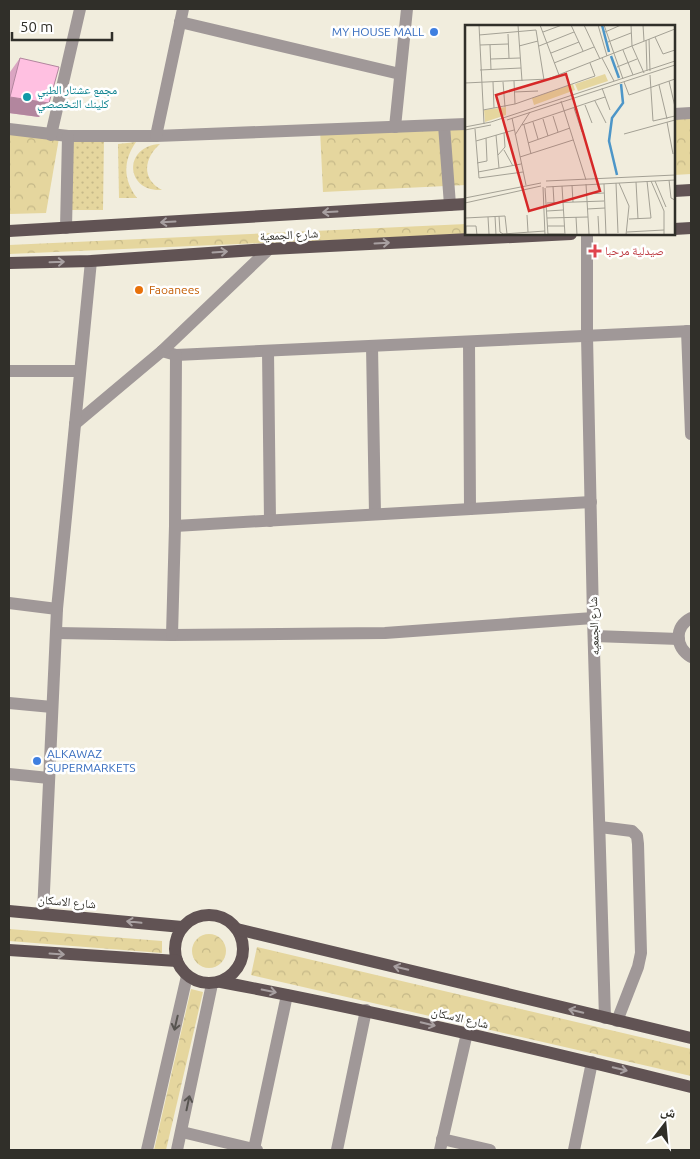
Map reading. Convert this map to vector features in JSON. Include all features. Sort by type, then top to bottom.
[{"type":"main road","points":[[675,192],[691,190]]},
{"type":"main road","name":"شارع الجمعية","points":[[9,230],[465,204]]},
{"type":"main road","points":[[675,229],[691,228]]},
{"type":"main road","name":"شارع الجمعية","points":[[9,264],[551,235]]},
{"type":"main road","name":"شارع الاسكان","points":[[9,911],[182,927]]},
{"type":"main road","points":[[215,915],[231,923],[237,929],[244,946],[241,964],[229,977],[217,983],[195,981],[187,976],[176,961],[175,944],[182,927],[197,917],[215,915]]},
{"type":"main road","points":[[237,929],[691,1038]]},
{"type":"main road","points":[[9,950],[176,961]]},
{"type":"main road","name":"شارع الاسكان","points":[[217,983],[288,994],[366,1010],[592,1062],[691,1087]]},
{"type":"street","points":[[51,135],[80,9]]},
{"type":"street","points":[[156,136],[183,9]]},
{"type":"street","points":[[395,127],[406,9]]},
{"type":"street","points":[[180,22],[400,74]]},
{"type":"street","points":[[675,114],[691,113]]},
{"type":"street","points":[[9,129],[68,136],[156,136],[465,124]]},
{"type":"street","points":[[444,125],[450,205]]},
{"type":"street","points":[[66,228],[68,136]]},
{"type":"street","name":"شارع الجمعيه","points":[[587,235],[587,336],[593,618],[600,827],[611,1019]]},
{"type":"street","points":[[75,424],[162,351],[269,249]]},
{"type":"street","points":[[43,913],[56,633],[92,261]]},
{"type":"street","points":[[162,351],[176,356],[689,331],[691,434]]},
{"type":"street","points":[[470,342],[470,508]]},
{"type":"street","points":[[372,346],[375,514]]},
{"type":"street","points":[[268,351],[270,521]]},
{"type":"street","points":[[172,636],[176,356]]},
{"type":"street","points":[[9,371],[80,371]]},
{"type":"street","points":[[175,526],[590,502]]},
{"type":"street","points":[[9,603],[58,609]]},
{"type":"street","points":[[56,633],[172,636],[385,632],[593,618]]},
{"type":"street","points":[[691,618],[680,628],[678,638],[681,648],[691,656]]},
{"type":"street","points":[[594,636],[678,638]]},
{"type":"street","points":[[9,703],[52,707]]},
{"type":"street","points":[[9,774],[49,778]]},
{"type":"street","points":[[600,827],[632,831],[637,836],[638,844],[641,953],[638,967],[611,1019]]},
{"type":"street","points":[[147,1150],[187,976]]},
{"type":"street","points":[[177,1150],[217,983]]},
{"type":"street","points":[[182,1132],[255,1150],[288,994]]},
{"type":"street","points":[[337,1150],[366,1010]]},
{"type":"street","points":[[466,1033],[441,1145],[490,1150]]},
{"type":"street","points":[[578,1149],[592,1062]]},
{"type":"green space","points":[[691,110],[691,174],[675,175],[675,111]]},
{"type":"green space","points":[[465,121],[465,185],[323,192],[320,129]]},
{"type":"green space","points":[[9,130],[59,138],[46,213],[9,214]]},
{"type":"green space","points":[[71,136],[104,137],[103,210],[70,210]]},
{"type":"green space","points":[[136,142],[129,156],[126,170],[129,184],[137,198],[119,198],[118,144]]},
{"type":"green space","points":[[160,144],[151,156],[147,168],[151,180],[162,190],[150,189],[141,184],[135,177],[133,168],[140,152],[148,147]]},
{"type":"green space","points":[[465,224],[465,234],[9,254],[9,245]]},
{"type":"green space","points":[[9,929],[162,941],[162,953],[9,941]]},
{"type":"green space","points":[[209,934],[221,939],[226,951],[221,963],[209,968],[197,963],[192,951],[197,939]]},
{"type":"green space","points":[[257,947],[691,1049],[691,1076],[251,975]]},
{"type":"green space","points":[[191,989],[203,992],[166,1150],[154,1150]]},
{"type":"building","points":[[20,58],[59,67],[49,103],[10,97]]},
{"type":"place","name":"MY HOUSE MALL","points":[[434,32]]},
{"type":"place","name":"مجمع عشتار الطبي كلينك التخصصي","points":[[27,97]]},
{"type":"place","name":"صيدلية مرحبا","points":[[595,251]]},
{"type":"place","name":"Faoanees","points":[[139,290]]},
{"type":"place","name":"ALKAWAZ SUPERMARKETS","points":[[37,761]]}]
